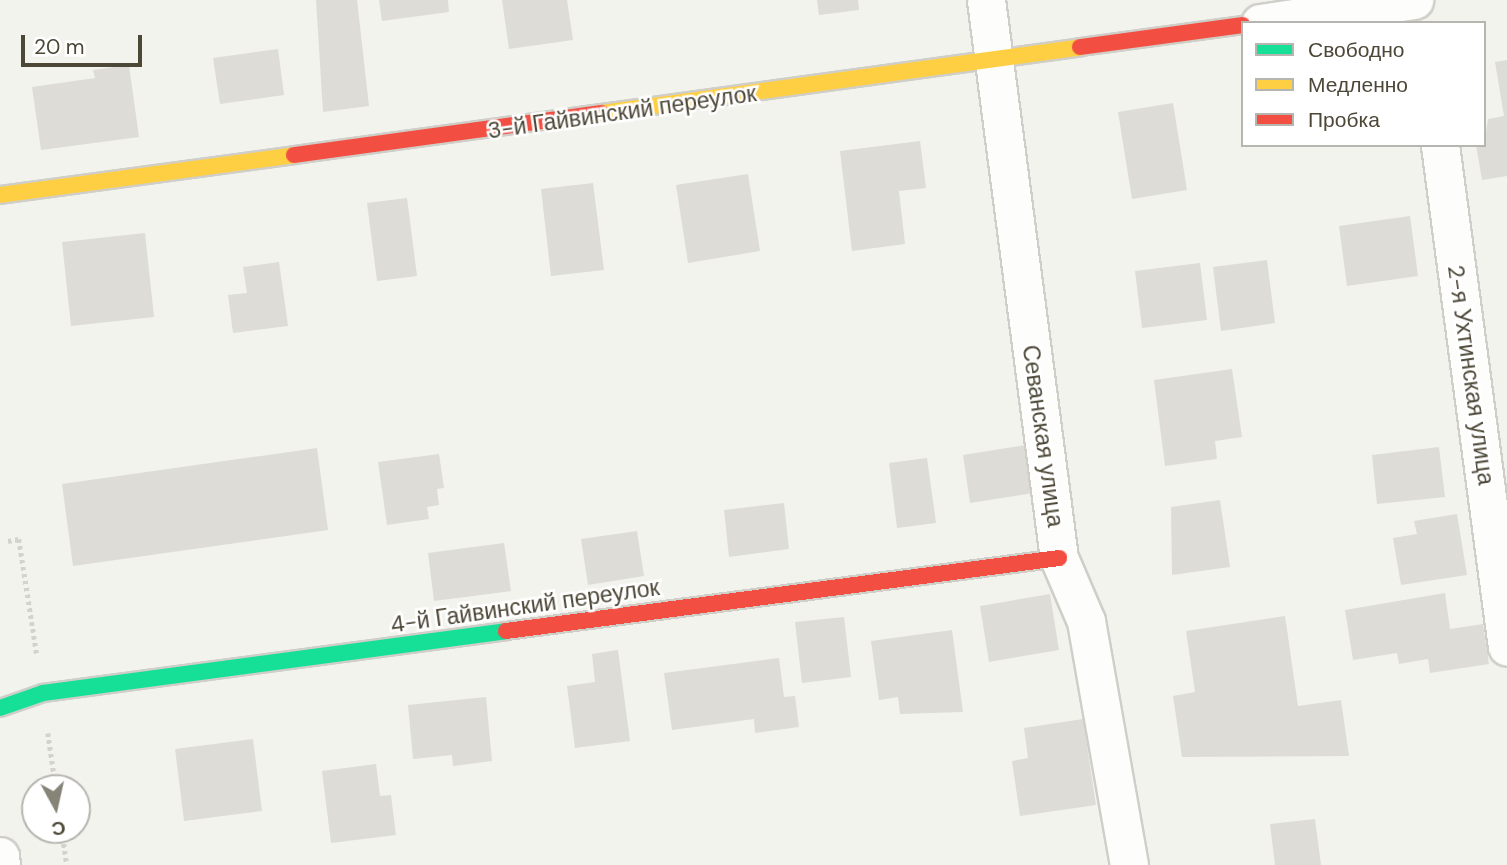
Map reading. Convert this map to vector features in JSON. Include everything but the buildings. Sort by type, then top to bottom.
[{"type":"street","name":"Севанская улица","points":[[986,0],[1059,558],[1086,621],[1129,865]]},
{"type":"street","points":[[1273,21],[1414,0]]},
{"type":"street","points":[[1421,0],[1424,21]]},
{"type":"street","name":"3-й Гайвинский переулок","points":[[0,195],[993,62],[1241,25]]},
{"type":"street","name":"2-я Ухтинская улица","points":[[1440,147],[1507,647]]},
{"type":"street","name":"4-й Гайвинский переулок","points":[[0,708],[43,693],[1059,558]]},
{"type":"street","points":[[0,856],[1,865]]},
{"type":"path","points":[[64,844],[67,865]]},
{"type":"traffic: fast","points":[[0,708],[43,693],[506,631]]},
{"type":"traffic: slow","points":[[601,113],[1080,47]]},
{"type":"traffic: slow","points":[[0,195],[294,155]]},
{"type":"traffic: jam","points":[[1080,47],[1241,25]]},
{"type":"traffic: jam","points":[[294,155],[601,113]]},
{"type":"traffic: jam","points":[[506,631],[1059,558]]}]
